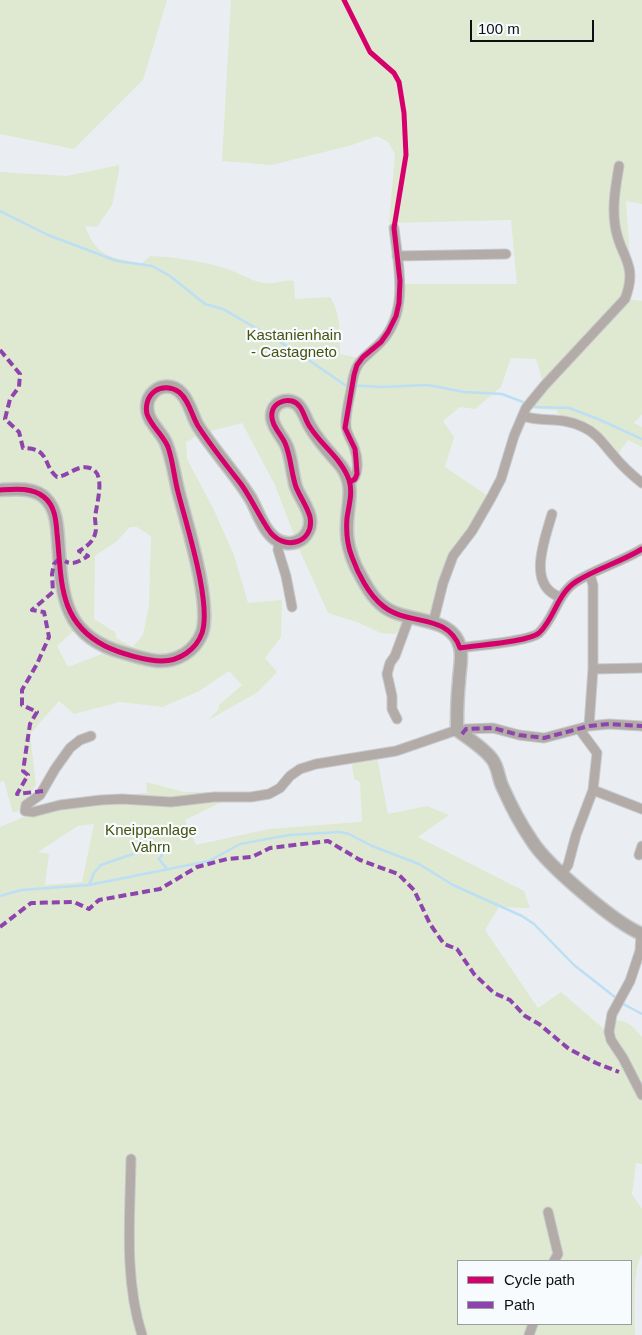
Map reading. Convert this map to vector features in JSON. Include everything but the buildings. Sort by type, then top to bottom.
[{"type":"street","points":[[433,623],[443,582],[453,556],[472,531],[491,498],[500,479],[514,436],[527,408],[626,299],[630,287],[631,272],[617,237],[614,216],[618,166]]},
{"type":"street","points":[[350,482],[355,479],[357,474],[355,449],[345,428],[353,379],[357,365],[363,357],[381,342],[388,332],[396,316],[399,303],[400,281],[394,228]]},
{"type":"street","points":[[397,256],[506,254]]},
{"type":"street","points":[[0,490],[37,492],[51,504],[57,529],[62,590],[69,611],[78,626],[92,639],[113,650],[163,662],[175,659],[188,652],[198,641],[202,633],[204,617],[201,587],[167,446],[147,415],[147,403],[152,392],[160,388],[169,387],[182,394],[198,426],[242,486],[271,534],[279,541],[292,543],[302,539],[308,531],[310,521],[297,488],[286,445],[273,423],[272,414],[274,407],[280,402],[293,402],[299,405],[308,425],[346,472],[350,482],[348,546],[356,568],[370,590],[383,606],[400,616],[433,623],[445,628],[452,633],[460,648],[459,732]]},
{"type":"street","points":[[527,408],[529,418],[563,420],[584,427],[599,438],[615,458],[642,483]]},
{"type":"street","points":[[552,514],[540,562],[541,576],[544,586],[551,594],[560,597]]},
{"type":"street","points":[[279,541],[278,550],[286,576],[292,607]]},
{"type":"street","points":[[460,648],[523,639],[537,634],[567,588],[577,581],[628,558],[642,548]]},
{"type":"street","points":[[589,726],[593,669],[592,585],[590,575]]},
{"type":"street","points":[[396,719],[392,709],[392,696],[387,674],[409,618]]},
{"type":"street","points":[[593,669],[642,668]]},
{"type":"street","points":[[91,736],[80,740],[70,748],[54,769],[40,795],[26,805],[25,811],[33,812],[60,805],[101,800],[122,799],[171,802],[214,797],[251,797],[269,794],[280,788],[290,776],[300,769],[316,764],[396,751],[466,729],[492,728],[519,735],[544,738],[580,730],[589,726],[608,724],[642,726]]},
{"type":"street","points":[[562,874],[568,865],[576,835],[593,790],[597,753],[580,730]]},
{"type":"street","points":[[459,732],[488,754],[494,761],[502,786],[539,851],[562,874],[610,914],[634,931],[642,934],[640,951],[624,994],[612,1014],[609,1026],[611,1040],[623,1058],[642,1095]]},
{"type":"street","points":[[593,790],[642,810]]},
{"type":"street","points":[[131,1159],[130,1274],[136,1315],[142,1335]]},
{"type":"street","points":[[548,1212],[558,1254],[555,1260]]},
{"type":"green space","points":[[0,0],[167,0],[143,80],[74,149],[0,134]]},
{"type":"green space","name":"Kastanienhain - Castagneto","points":[[231,0],[642,0],[642,204],[626,201],[631,272],[626,299],[642,301],[642,414],[634,423],[642,427],[642,447],[628,440],[615,458],[599,438],[563,420],[556,410],[526,408],[544,386],[536,359],[511,358],[501,387],[475,409],[460,407],[443,421],[454,437],[445,467],[491,498],[453,556],[433,623],[409,618],[395,634],[381,633],[357,622],[328,613],[300,551],[275,485],[242,423],[203,433],[186,442],[187,459],[213,508],[234,555],[248,603],[282,600],[281,637],[265,658],[277,672],[258,692],[207,721],[219,709],[219,705],[242,685],[229,671],[199,691],[163,707],[120,702],[74,714],[59,701],[30,734],[36,785],[18,811],[13,813],[4,781],[0,782],[0,172],[67,176],[119,165],[112,205],[97,227],[85,226],[95,245],[100,250],[113,257],[141,264],[150,256],[169,257],[218,266],[254,281],[264,283],[294,281],[295,299],[330,297],[338,317],[340,354],[363,359],[384,343],[403,284],[517,284],[511,220],[389,223],[395,154],[388,142],[377,136],[349,146],[271,165],[222,161]],"holes":[[[130,527],[137,527],[151,536],[149,605],[143,635],[133,647],[116,638],[115,632],[94,619],[95,556],[117,541]],[[78,627],[112,650],[68,667],[57,646]]]},
{"type":"green space","name":"Kneippanlage Vahrn","points":[[377,757],[388,814],[427,806],[449,815],[418,837],[524,891],[530,908],[499,907],[485,930],[538,1008],[561,992],[611,1035],[613,1021],[618,1020],[630,1024],[642,1037],[642,1164],[636,1163],[632,1194],[642,1209],[642,1255],[635,1281],[635,1335],[0,1335],[0,827],[24,817],[43,813],[85,798],[147,793],[146,782],[184,792],[242,792],[185,820],[196,845],[269,829],[359,822],[362,821],[360,782],[354,779],[352,765]],"holes":[[[94,824],[82,882],[45,885],[49,854],[38,852],[78,826]]]},
{"type":"waterway","points":[[0,211],[48,235],[117,261],[152,266],[170,276],[205,304],[223,309],[297,352],[345,385],[382,387],[428,385],[464,392],[502,394],[536,407],[569,408],[642,439]]},
{"type":"waterway","points":[[0,896],[21,890],[89,885],[209,861],[240,844],[289,835],[340,832],[349,834],[372,846],[419,864],[453,885],[522,916],[534,924],[574,965],[625,1005],[642,1014]]},
{"type":"waterway","points":[[89,885],[94,873],[101,865],[153,847]]},
{"type":"waterway","points":[[164,847],[166,849],[159,859],[167,869]]},
{"type":"marked path","points":[[0,350],[20,374],[19,387],[10,399],[5,419],[19,432],[23,448],[32,449],[42,454],[57,477],[86,467],[95,471],[98,476],[96,532],[91,542],[79,551],[88,556],[74,563],[65,561]]},
{"type":"marked path","points":[[43,791],[17,794],[28,775],[23,771],[30,724],[37,712],[22,705],[22,690],[37,664],[49,637],[44,612],[32,610],[53,592],[52,574],[54,564],[58,560]]},
{"type":"marked path","points":[[462,734],[466,729],[493,728],[519,735],[544,738],[589,726],[609,724],[642,726]]},
{"type":"marked path","points":[[0,927],[31,903],[74,902],[89,909],[99,900],[160,889],[197,867],[227,859],[252,857],[270,848],[328,841],[360,860],[398,874],[414,890],[430,924],[444,944],[457,949],[474,974],[494,993],[510,1000],[525,1016],[539,1024],[569,1049],[619,1072]]},
{"type":"cycle path","points":[[344,0],[370,52],[394,73],[399,82],[404,113],[406,155],[394,228],[400,281],[399,303],[396,316],[388,332],[381,342],[363,357],[357,365],[354,375],[345,428],[355,449],[356,459],[357,474],[355,479],[350,482]]},
{"type":"cycle path","points":[[0,490],[23,489],[34,492],[44,497],[51,505],[55,518],[65,597],[70,611],[78,624],[89,636],[105,646],[133,656],[156,661],[181,657],[196,645],[202,633],[204,620],[204,603],[197,563],[178,492],[170,452],[147,414],[146,407],[149,398],[155,391],[161,388],[173,389],[182,395],[198,426],[241,484],[268,529],[274,536],[289,543],[303,539],[308,533],[310,517],[296,487],[287,448],[274,425],[272,413],[274,407],[282,402],[292,401],[299,405],[308,424],[342,465],[349,480],[351,494],[347,518],[348,543],[364,584],[383,606],[393,612],[437,624],[446,629],[454,637],[460,648],[514,641],[539,633],[570,586],[585,576],[642,549]]}]
